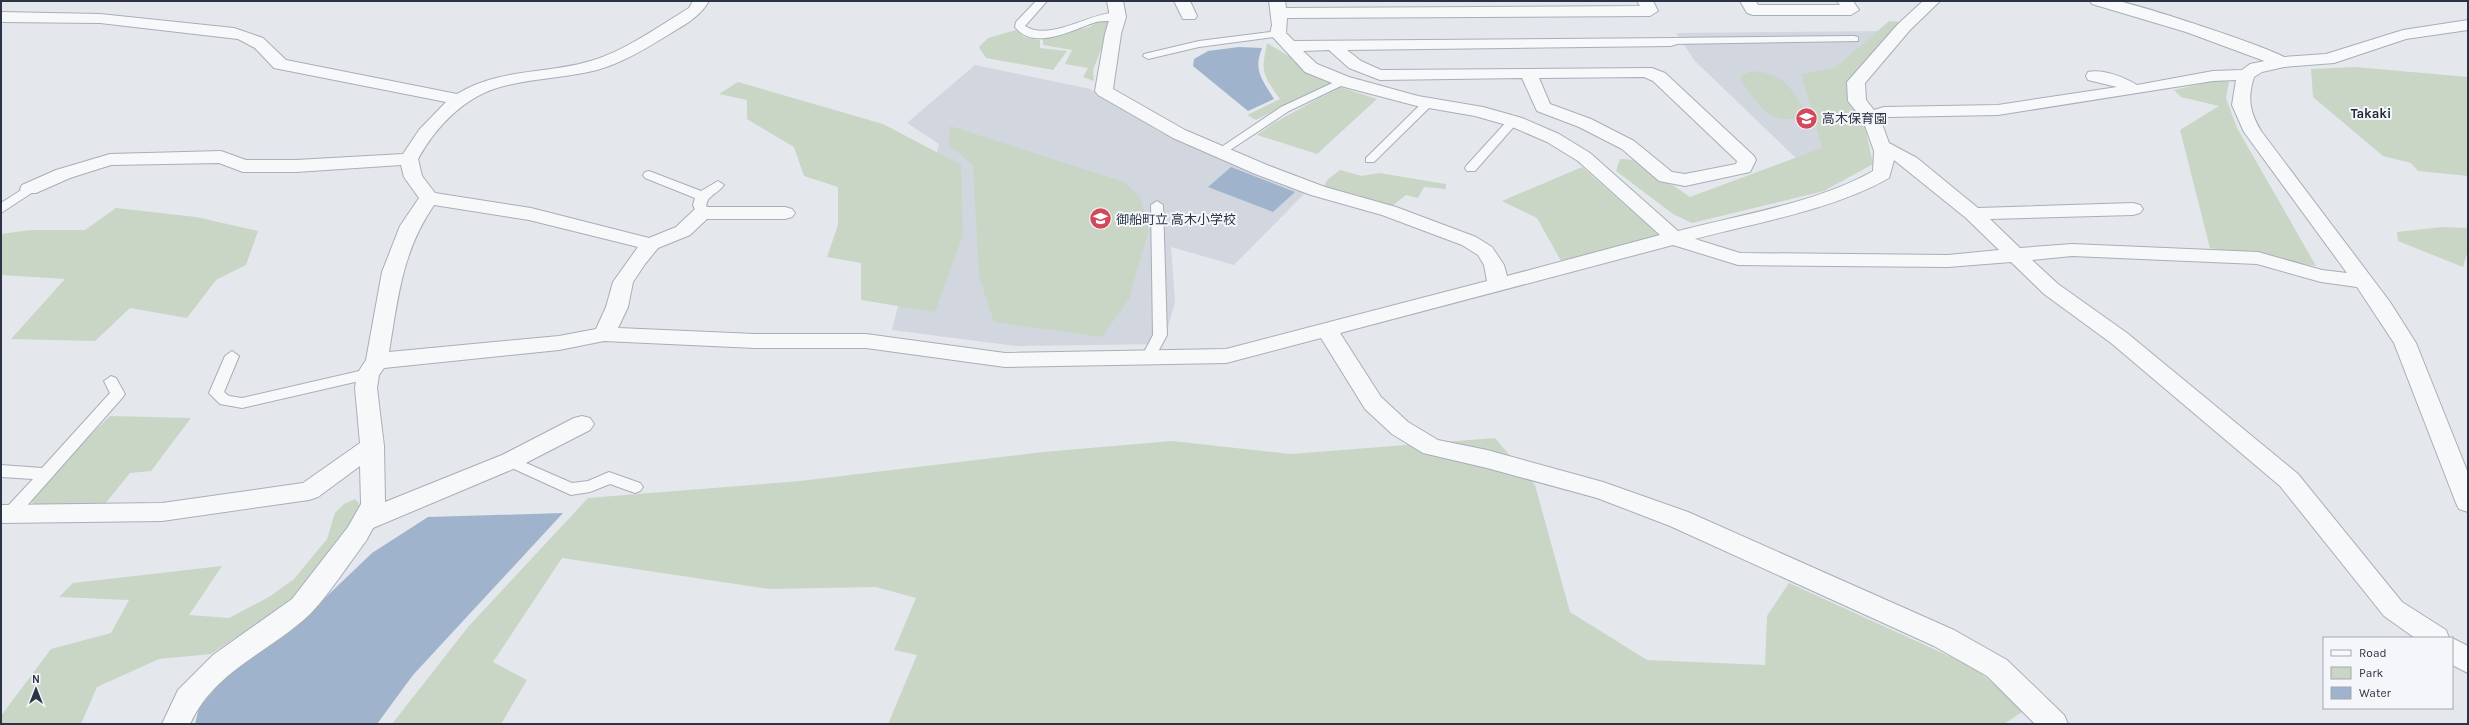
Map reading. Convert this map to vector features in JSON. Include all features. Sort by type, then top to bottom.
[{"type":"street","points":[[651,244],[581,228],[531,214],[429,198],[413,177],[409,159],[418,141],[439,117],[460,100],[500,81],[555,75],[606,61],[695,11],[701,1]]},
{"type":"street","points":[[1182,1],[1188,16]]},
{"type":"street","points":[[1645,1],[1650,11],[1540,6],[1277,7],[1283,40],[1311,68],[1343,81],[1428,103],[1477,111],[1513,121],[1553,138],[1584,157],[1676,239],[1738,259],[1948,261],[2072,250],[2258,258],[2321,276],[2364,281]]},
{"type":"street","points":[[1748,1],[1753,10],[1851,10],[1845,1]]},
{"type":"street","points":[[372,367],[559,343],[604,334],[726,340],[866,341],[1005,360],[1226,356],[1498,283],[1676,239],[1834,196],[1859,187],[1882,174],[1886,157],[1884,147],[1873,126],[1872,119],[1857,101],[1856,82],[1904,27],[1932,1]]},
{"type":"street","points":[[2098,1],[2144,12],[2207,33],[2284,62]]},
{"type":"street","points":[[1116,9],[1111,56],[1104,91],[1179,134],[1220,152],[1318,191],[1389,211],[1435,230],[1469,241],[1485,251],[1494,265],[1498,283]]},
{"type":"street","points":[[1,17],[85,17],[153,23],[235,34],[253,39],[269,50],[280,64],[460,100]]},
{"type":"street","points":[[1872,119],[1884,112],[1998,110],[2135,90],[2213,76],[2246,75],[2256,68],[2284,62],[2328,59],[2403,35],[2468,25]]},
{"type":"street","points":[[1283,40],[1334,46],[1672,41]]},
{"type":"street","points":[[1334,46],[1342,56],[1360,69],[1380,75],[1528,73],[1646,72],[1659,77],[1747,160],[1743,168],[1685,180],[1666,177],[1628,145],[1585,123],[1542,107],[1528,73]]},
{"type":"street","points":[[2246,75],[2239,94],[2240,110],[2253,132],[2383,307],[2405,343],[2468,503]]},
{"type":"street","points":[[2094,76],[2120,82],[2135,90]]},
{"type":"street","points":[[1884,147],[1910,162],[1972,214],[2050,289],[2119,338],[2289,480],[2393,609],[2435,637]]},
{"type":"street","points":[[29,189],[63,174],[110,160],[220,157],[242,166],[296,166],[409,159]]},
{"type":"street","points":[[176,724],[188,698],[223,663],[301,606],[357,534],[373,504],[372,446],[366,388],[372,367],[392,272],[410,226],[429,198]]},
{"type":"street","points":[[604,334],[617,307],[622,282],[637,260],[651,244],[684,231],[702,205],[785,213]]},
{"type":"street","points":[[1972,214],[2133,209]]},
{"type":"street","points":[[1327,330],[1373,403],[1400,428],[1431,447],[1487,458],[1603,491],[1679,519],[1944,638],[1997,668],[2054,724]]},
{"type":"street","points":[[364,521],[510,461],[582,424]]},
{"type":"street","points":[[6,514],[162,512],[309,491],[372,446]]},
{"type":"street","points":[[2453,650],[2468,662]]},
{"type":"lane","points":[[1042,1],[1020,24],[1020,27],[1028,33],[1048,35],[1098,19],[1116,9]]},
{"type":"lane","points":[[1672,41],[1854,39]]},
{"type":"lane","points":[[1148,56],[1199,44],[1283,40]]},
{"type":"lane","points":[[1220,152],[1285,110],[1343,81]]},
{"type":"lane","points":[[1370,160],[1428,103]]},
{"type":"lane","points":[[1471,168],[1513,121]]},
{"type":"lane","points":[[649,175],[702,205],[718,185]]},
{"type":"lane","points":[[1,209],[29,189]]},
{"type":"lane","points":[[1148,358],[1160,335],[1161,306],[1157,205]]},
{"type":"lane","points":[[232,356],[216,393],[225,400],[242,403],[372,367]]},
{"type":"lane","points":[[6,514],[118,394],[111,381]]},
{"type":"lane","points":[[510,461],[571,489],[590,486],[609,478],[635,487]]},
{"type":"lane","points":[[1,471],[44,474]]},
{"type":"shaded area","name":"高木保育園","points":[[1895,31],[1844,79],[1824,185],[1695,61],[1676,33]]},
{"type":"shaded area","name":"御船町立 高木小学校","points":[[975,65],[1090,89],[1160,132],[1307,191],[1234,265],[1171,247],[1175,302],[1163,344],[1016,346],[892,330],[939,144],[907,123]]},
{"type":"green space","points":[[1112,21],[1093,70],[1094,81],[1083,77],[1088,68],[1065,64],[1072,50],[1043,45],[1043,37],[1090,27],[1096,22]]},
{"type":"green space","points":[[1889,21],[1901,22],[1849,86],[1864,122],[1873,164],[1824,191],[1692,223],[1673,214],[1616,171],[1620,159],[1635,160],[1690,197],[1822,148],[1801,74],[1835,68]]},
{"type":"green space","points":[[1016,30],[1024,37],[1040,40],[1040,48],[1067,51],[1053,70],[986,58],[979,47],[988,38]]},
{"type":"green space","points":[[1267,43],[1332,82],[1322,97],[1340,87],[1377,99],[1317,154],[1257,135],[1274,123],[1321,97],[1299,98],[1256,120],[1247,115],[1280,99],[1264,73]]},
{"type":"green space","points":[[2355,67],[2468,77],[2468,176],[2418,171],[2411,163],[2383,156],[2313,97],[2311,69]]},
{"type":"green space","points":[[1751,71],[1771,75],[1784,82],[1806,111],[1803,115],[1796,119],[1782,118],[1774,116],[1762,108],[1741,81],[1740,76]]},
{"type":"green space","points":[[2220,79],[2229,82],[2226,98],[2237,128],[2316,266],[2210,248],[2180,130],[2219,106],[2181,97],[2174,90]]},
{"type":"green space","points":[[738,82],[883,124],[961,165],[963,235],[935,312],[861,300],[861,263],[827,257],[838,225],[838,187],[804,176],[794,147],[747,119],[747,100],[719,94]]},
{"type":"green space","points":[[950,126],[1124,182],[1140,197],[1149,230],[1129,299],[1102,337],[994,322],[979,276],[973,165],[949,145]]},
{"type":"green space","points":[[1582,167],[1660,236],[1561,261],[1537,218],[1502,201]]},
{"type":"green space","points":[[1340,170],[1362,176],[1379,173],[1446,184],[1446,189],[1424,187],[1418,198],[1406,195],[1392,206],[1371,202],[1358,195],[1323,188],[1327,180]]},
{"type":"green space","points":[[116,208],[196,217],[258,231],[246,265],[216,280],[187,318],[130,308],[95,341],[11,339],[65,279],[1,275],[1,234],[30,230],[85,230]]},
{"type":"green space","points":[[2442,227],[2468,228],[2468,250],[2463,267],[2398,241],[2397,232]]},
{"type":"green space","points":[[110,416],[191,418],[151,471],[130,473],[104,505],[34,504],[29,500],[69,456]]},
{"type":"green space","points":[[1495,438],[1535,485],[1570,612],[1647,660],[1765,665],[1767,616],[1789,583],[1973,667],[2025,710],[2004,724],[888,724],[917,655],[894,650],[916,598],[876,587],[769,589],[562,558],[493,662],[527,680],[501,724],[392,724],[468,627],[588,498],[800,481],[1043,452],[1172,441],[1291,454]]},
{"type":"green space","points":[[355,499],[359,503],[359,512],[343,538],[291,601],[211,654],[159,659],[97,687],[81,724],[1,724],[1,716],[51,649],[111,633],[129,600],[59,597],[73,583],[222,566],[189,615],[229,618],[269,597],[294,579],[327,539],[335,513],[344,504]]},
{"type":"water","points":[[1239,47],[1262,48],[1258,63],[1260,75],[1274,99],[1248,111],[1193,66],[1194,59],[1208,51]]},
{"type":"water","points":[[1231,167],[1295,192],[1273,212],[1208,187]]},
{"type":"water","points":[[563,513],[413,675],[377,724],[195,724],[199,708],[228,674],[304,618],[372,553],[428,517]]},
{"type":"place","name":"高木保育園","points":[[1806,118]]},
{"type":"place","name":"御船町立 高木小学校","points":[[1100,219]]},
{"type":"district","name":"Takaki","points":[[2371,113]]}]
